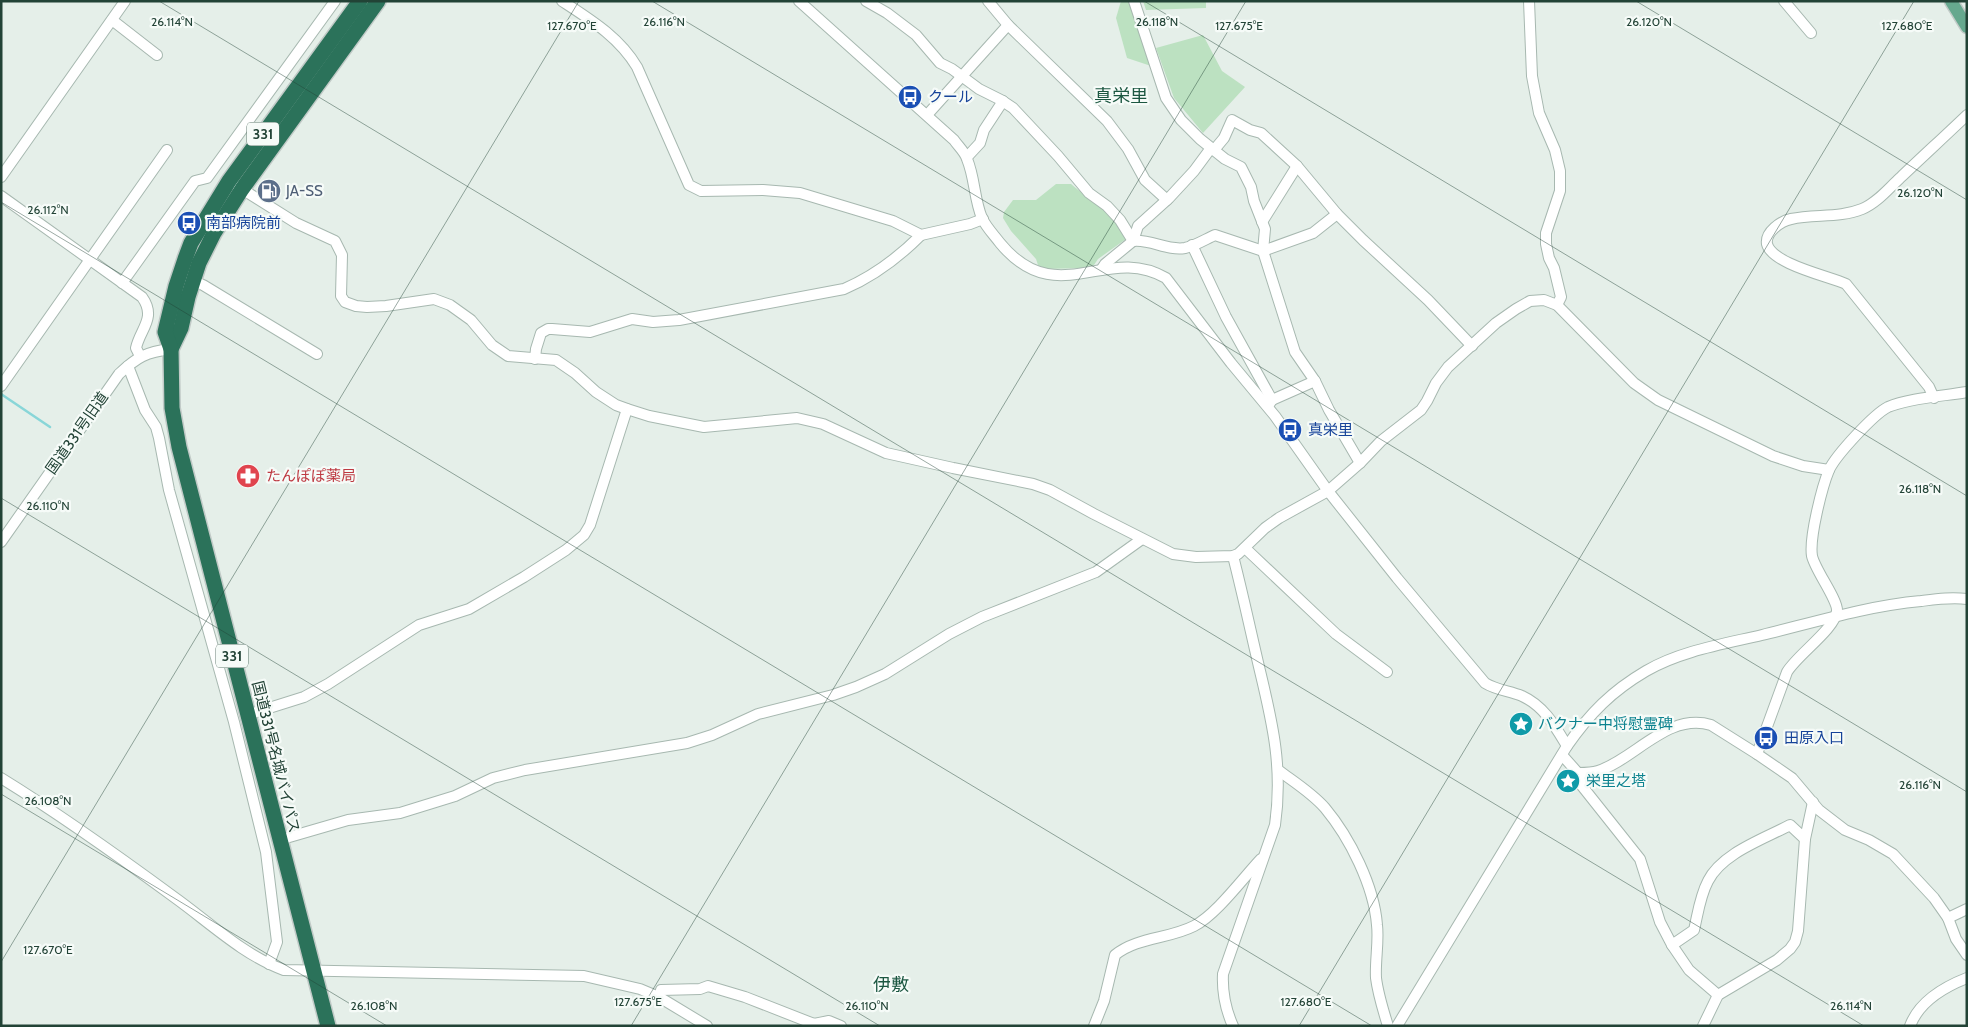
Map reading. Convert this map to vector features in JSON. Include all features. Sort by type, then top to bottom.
[{"type":"highway","name":"331","points":[[235,185],[318,59],[360,1]]},
{"type":"highway","name":"331","points":[[171,349],[165,332],[186,278],[191,243],[378,1]]},
{"type":"highway","name":"国道331号名城バイパス","points":[[171,349],[170,390],[174,426],[234,666],[328,1026]]},
{"type":"main road","points":[[1951,1],[1967,27]]},
{"type":"street","points":[[1,177],[125,1]]},
{"type":"street","points":[[122,283],[195,181],[208,178],[335,1]]},
{"type":"street","points":[[562,1],[608,34],[628,53],[637,67],[689,185],[700,191],[763,190],[800,193],[893,222],[921,235]]},
{"type":"street","points":[[800,1],[954,140],[967,157],[983,219],[1012,256],[1027,267],[1041,273],[1056,276],[1124,267],[1156,272],[1166,278],[1231,363],[1270,403]]},
{"type":"street","points":[[866,1],[887,13],[916,35],[940,63],[952,69],[979,89],[1013,108],[1058,156],[1089,193],[1107,206],[1120,220],[1133,241]]},
{"type":"street","points":[[988,1],[1008,25],[1107,121],[1128,149],[1145,180],[1166,200]]},
{"type":"street","points":[[1134,1],[1166,98],[1180,120],[1212,149],[1225,159],[1241,167],[1251,187],[1254,201],[1265,229],[1263,251],[1296,352],[1315,381],[1329,410],[1360,463]]},
{"type":"street","points":[[1529,1],[1532,76],[1539,113],[1555,150],[1560,171],[1560,191],[1546,233],[1549,258],[1554,268],[1561,297],[1557,305]]},
{"type":"street","points":[[1784,1],[1811,33]]},
{"type":"street","points":[[112,20],[157,55]]},
{"type":"street","points":[[927,115],[1008,25]]},
{"type":"street","points":[[302,48],[318,59]]},
{"type":"street","points":[[967,157],[980,143],[984,130],[1003,101]]},
{"type":"street","points":[[1934,398],[1929,387],[1846,284],[1797,267],[1780,258],[1770,250],[1767,244],[1768,236],[1773,229],[1790,219],[1831,216],[1864,208],[1889,188],[1967,115]]},
{"type":"street","points":[[1101,270],[1105,264],[1133,241],[1138,226],[1166,200],[1224,138],[1232,120],[1250,130],[1261,133],[1297,166],[1337,214],[1428,300],[1472,346]]},
{"type":"street","points":[[1,386],[167,150]]},
{"type":"street","points":[[1262,222],[1297,166]]},
{"type":"street","points":[[235,185],[296,223],[334,242],[342,255],[341,296],[345,302],[356,306],[377,306],[434,298],[450,305],[471,320],[492,345],[508,356],[556,360],[575,373],[596,392],[627,409],[649,416],[704,427],[797,418],[823,424],[886,453],[1033,484],[1050,490],[1173,554],[1196,557],[1233,556],[1279,518],[1328,491],[1360,463],[1381,441],[1420,410],[1442,374],[1496,324],[1530,301],[1544,300],[1557,305],[1634,383],[1658,400],[1773,456],[1803,466],[1829,470]]},
{"type":"street","points":[[1,196],[142,298],[148,305],[149,312],[136,348],[140,356],[154,351],[171,349]]},
{"type":"street","points":[[1133,241],[1143,240],[1164,246],[1185,248],[1216,235],[1263,251],[1313,233],[1337,214]]},
{"type":"street","points":[[535,359],[541,333],[548,329],[590,332],[632,319],[653,322],[679,320],[844,289],[856,284],[885,265],[921,235],[970,224],[983,219]]},
{"type":"street","points":[[1192,245],[1270,403],[1328,491],[1397,578],[1485,682],[1491,687],[1523,697],[1539,707],[1550,719],[1578,773],[1582,786],[1640,859],[1660,922],[1672,945],[1690,970],[1718,995]]},
{"type":"street","points":[[186,278],[317,354]]},
{"type":"street","name":"国道331号旧道","points":[[1,542],[119,374],[140,356]]},
{"type":"street","points":[[128,366],[145,410],[158,432],[176,518],[219,670],[266,852],[277,942],[269,964]]},
{"type":"street","points":[[1270,403],[1315,381]]},
{"type":"street","points":[[1757,754],[1787,672],[1792,664],[1827,628],[1837,611],[1836,603],[1815,565],[1812,547],[1815,520],[1829,470],[1868,422],[1882,411],[1898,404],[1967,392]]},
{"type":"street","points":[[247,715],[304,697],[328,684],[419,625],[469,609],[524,577],[572,545],[584,535],[590,524],[627,409]]},
{"type":"street","points":[[279,840],[348,820],[400,813],[455,796],[493,778],[525,770],[688,743],[712,735],[758,714],[856,687],[885,674],[949,634],[982,617],[1096,572],[1142,539]]},
{"type":"street","points":[[1245,548],[1336,634],[1387,672]]},
{"type":"street","points":[[1233,556],[1275,737],[1278,770],[1275,825],[1223,974],[1222,992],[1233,1026]]},
{"type":"street","points":[[1397,1026],[1565,750],[1581,726],[1608,697],[1648,669],[1716,646],[1877,606],[1954,598],[1967,599]]},
{"type":"street","points":[[219,670],[234,666]]},
{"type":"street","points":[[1578,773],[1600,770],[1668,730],[1694,722],[1719,729],[1792,778],[1818,810],[1845,830],[1869,840],[1893,854],[1934,898],[1948,918],[1956,939],[1967,955]]},
{"type":"street","points":[[1278,770],[1312,795],[1328,812],[1354,853],[1370,890],[1377,925],[1376,977],[1388,1026]]},
{"type":"street","points":[[1,778],[68,821],[255,956],[284,970],[584,976],[640,989],[659,997],[707,1026]]},
{"type":"street","points":[[1703,1026],[1718,995],[1777,960],[1795,942],[1798,931],[1805,839],[1813,802]]},
{"type":"street","points":[[1672,945],[1694,930],[1701,898],[1708,880],[1723,860],[1790,824],[1805,839]]},
{"type":"street","points":[[1094,1026],[1100,1014],[1115,956],[1124,949],[1140,942],[1183,931],[1200,923],[1264,856]]},
{"type":"street","points":[[1948,918],[1967,909]]},
{"type":"street","points":[[1910,1026],[1913,1016],[1922,1005],[1959,981],[1967,978]]},
{"type":"street","points":[[659,997],[661,990],[700,989],[708,986],[745,997],[814,1024],[829,1021],[841,1026]]},
{"type":"green space","points":[[1121,1],[1131,1],[1151,66],[1127,58],[1116,18]]},
{"type":"green space","points":[[1143,1],[1206,1],[1206,8],[1146,10]]},
{"type":"green space","points":[[1203,35],[1222,71],[1245,87],[1203,133],[1174,98],[1156,48]]},
{"type":"green space","points":[[1056,184],[1071,184],[1105,208],[1114,218],[1126,239],[1098,259],[1094,265],[1086,268],[1044,269],[1038,265],[1036,259],[1011,231],[1003,218],[1004,212],[1013,200],[1036,200]]},
{"type":"waterway","points":[[1,394],[50,427]]},
{"type":"place","name":"クール","points":[[910,97]]},
{"type":"place","name":"JA-SS","points":[[269,191]]},
{"type":"place","name":"南部病院前","points":[[189,223]]},
{"type":"place","name":"真栄里","points":[[1290,430]]},
{"type":"place","name":"たんぽぽ薬局","points":[[248,476]]},
{"type":"place","name":"バクナー中将慰霊碑","points":[[1521,724]]},
{"type":"place","name":"田原入口","points":[[1766,738]]},
{"type":"place","name":"栄里之塔","points":[[1568,781]]},
{"type":"district","name":"真栄里","points":[[1121,96]]},
{"type":"district","name":"伊敷","points":[[891,985]]}]
